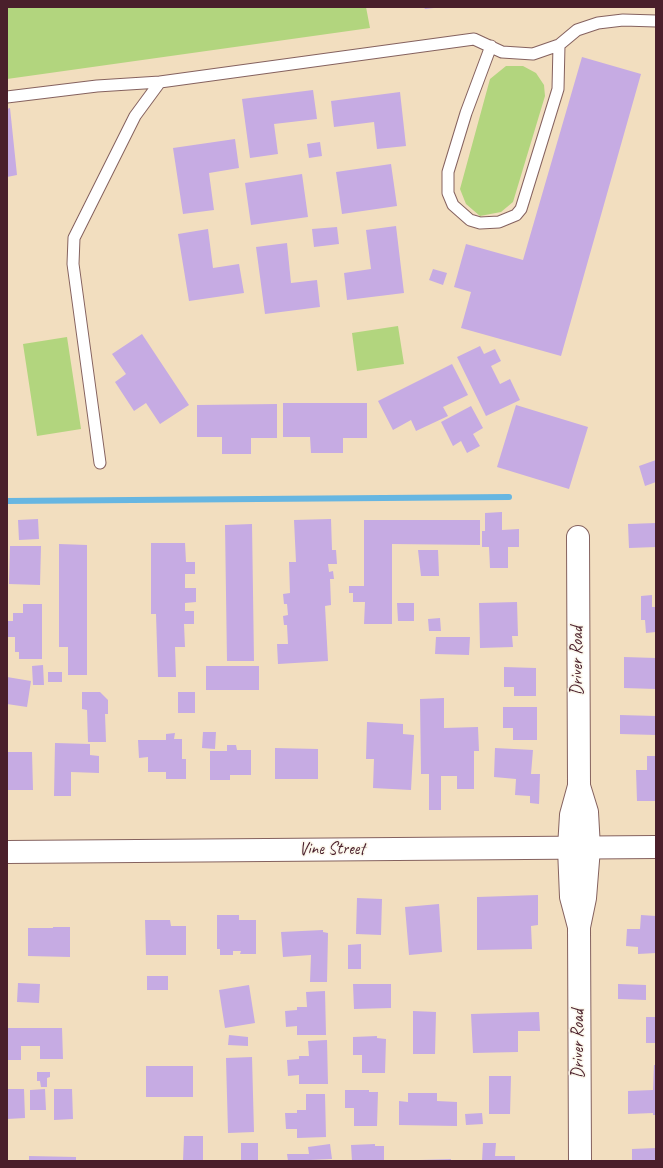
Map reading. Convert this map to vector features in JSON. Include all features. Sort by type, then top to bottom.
[{"type":"street","name":"Driver Road","points":[[578,537],[579,786],[571,815],[579,848],[571,897],[579,927],[580,1161]]},
{"type":"street","name":"Vine Street","points":[[7,852],[656,847]]},
{"type":"lane","points":[[7,97],[97,86],[160,82],[384,50],[474,39],[502,52],[533,54],[560,45],[577,30],[598,23],[624,20],[656,21]]},
{"type":"lane","points":[[491,46],[466,113],[448,172],[448,192],[453,205],[470,220],[480,223],[499,222],[516,215],[522,209],[558,88],[560,45]]},
{"type":"lane","points":[[100,463],[73,264],[74,238],[135,116],[160,82]]},
{"type":"green space","points":[[7,7],[366,7],[370,28],[7,79]]},
{"type":"green space","points":[[506,66],[523,66],[536,73],[544,85],[545,96],[513,202],[501,212],[480,216],[466,204],[460,189],[490,79]]},
{"type":"green space","points":[[398,326],[404,364],[357,371],[352,333]]},
{"type":"green space","points":[[67,337],[81,429],[37,436],[23,344]]},
{"type":"building","points":[[424,7],[434,7],[434,8],[425,9]]},
{"type":"building","points":[[582,57],[641,74],[561,356],[461,328],[471,292],[454,287],[466,244],[523,260]]},
{"type":"building","points":[[313,90],[317,119],[274,124],[278,154],[250,158],[242,99]]},
{"type":"building","points":[[400,92],[406,146],[377,149],[374,122],[334,127],[331,101]]},
{"type":"building","points":[[10,108],[17,175],[7,177],[7,109]]},
{"type":"building","points":[[235,139],[239,168],[209,173],[214,210],[183,214],[173,148]]},
{"type":"building","points":[[320,142],[322,156],[309,158],[307,144]]},
{"type":"building","points":[[391,164],[397,206],[342,214],[336,172]]},
{"type":"building","points":[[302,174],[308,217],[251,225],[245,183]]},
{"type":"building","points":[[396,226],[404,293],[347,300],[344,273],[371,269],[366,230]]},
{"type":"building","points":[[337,227],[339,244],[314,247],[312,229]]},
{"type":"building","points":[[208,229],[213,268],[239,264],[244,293],[189,301],[178,234]]},
{"type":"building","points":[[287,243],[291,283],[317,280],[320,307],[265,314],[256,247]]},
{"type":"building","points":[[433,269],[447,273],[443,285],[429,280]]},
{"type":"building","points":[[142,334],[189,405],[160,424],[146,403],[134,411],[115,382],[126,374],[112,354]]},
{"type":"building","points":[[480,346],[484,354],[495,349],[501,361],[491,366],[500,384],[510,379],[520,400],[486,416],[457,357]]},
{"type":"building","points":[[452,364],[468,395],[443,407],[448,416],[416,431],[411,420],[393,430],[378,401]]},
{"type":"building","points":[[283,403],[367,403],[367,438],[343,438],[343,453],[311,453],[310,437],[283,437]]},
{"type":"building","points":[[277,404],[277,438],[251,438],[251,454],[222,454],[222,437],[197,437],[197,405]]},
{"type":"building","points":[[516,405],[588,427],[569,489],[497,467]]},
{"type":"building","points":[[471,406],[483,428],[473,434],[480,446],[467,453],[461,441],[453,446],[441,422]]},
{"type":"building","points":[[656,460],[656,482],[645,486],[639,466]]},
{"type":"building","points":[[502,512],[502,530],[519,529],[519,547],[508,547],[508,568],[490,568],[489,547],[482,547],[482,531],[485,531],[485,513]]},
{"type":"building","points":[[38,519],[39,539],[19,540],[18,520]]},
{"type":"building","points":[[331,519],[332,550],[336,550],[337,564],[328,564],[329,572],[333,571],[334,579],[330,579],[331,605],[325,606],[328,661],[278,664],[277,644],[288,644],[287,625],[284,625],[283,616],[288,615],[287,604],[284,604],[283,594],[290,593],[289,562],[296,562],[294,520]]},
{"type":"building","points":[[364,520],[480,520],[480,545],[392,544],[392,624],[364,624],[365,602],[353,602],[353,593],[349,593],[349,586],[364,586]]},
{"type":"building","points":[[656,523],[656,547],[629,548],[628,524]]},
{"type":"building","points":[[252,524],[254,661],[227,661],[225,525]]},
{"type":"building","points":[[151,543],[185,543],[186,562],[195,562],[195,574],[185,574],[185,588],[196,588],[196,602],[185,603],[185,611],[194,611],[194,624],[184,624],[185,647],[175,647],[176,677],[158,677],[156,614],[151,614]]},
{"type":"building","points":[[59,544],[87,545],[87,675],[68,675],[68,647],[59,647]]},
{"type":"building","points":[[10,546],[41,546],[40,585],[9,584]]},
{"type":"building","points":[[418,550],[438,550],[439,576],[421,576]]},
{"type":"building","points":[[652,595],[652,607],[656,607],[656,632],[646,633],[645,620],[641,620],[641,596]]},
{"type":"building","points":[[517,602],[518,636],[512,636],[513,647],[480,648],[479,603]]},
{"type":"building","points":[[397,603],[414,603],[414,621],[398,621]]},
{"type":"building","points":[[23,604],[42,604],[42,659],[19,659],[19,652],[15,652],[15,637],[7,637],[7,621],[13,621],[13,613],[23,613]]},
{"type":"building","points":[[440,618],[441,631],[429,631],[428,619]]},
{"type":"building","points":[[436,637],[470,637],[469,655],[435,654]]},
{"type":"building","points":[[624,657],[656,658],[656,689],[624,688]]},
{"type":"building","points":[[43,665],[44,685],[33,685],[32,666]]},
{"type":"building","points":[[206,666],[259,666],[259,690],[206,690]]},
{"type":"building","points":[[504,667],[536,668],[536,696],[514,696],[514,687],[504,687]]},
{"type":"building","points":[[48,672],[62,672],[62,682],[48,682]]},
{"type":"building","points":[[7,677],[31,681],[27,707],[7,704]]},
{"type":"building","points":[[82,692],[100,692],[108,700],[108,714],[105,714],[106,742],[88,742],[87,710],[82,709]]},
{"type":"building","points":[[178,692],[195,692],[195,713],[178,713]]},
{"type":"building","points":[[444,698],[444,728],[478,727],[479,751],[474,751],[474,789],[457,789],[457,776],[441,776],[441,810],[429,810],[429,774],[421,774],[420,699]]},
{"type":"building","points":[[503,707],[537,707],[537,740],[513,740],[513,728],[503,728]]},
{"type":"building","points":[[620,715],[656,716],[656,735],[620,734]]},
{"type":"building","points":[[367,722],[403,724],[403,734],[414,735],[411,790],[373,788],[374,759],[366,759]]},
{"type":"building","points":[[203,732],[216,732],[215,749],[202,748]]},
{"type":"building","points":[[175,733],[174,739],[182,739],[182,759],[186,759],[186,779],[166,779],[166,772],[148,772],[148,757],[139,758],[138,740],[166,740],[166,734]]},
{"type":"building","points":[[55,743],[90,744],[90,755],[99,756],[99,773],[71,772],[71,796],[54,796]]},
{"type":"building","points":[[227,745],[236,745],[237,750],[251,750],[251,775],[230,775],[230,780],[210,780],[210,751],[227,751]]},
{"type":"building","points":[[275,748],[318,749],[318,779],[275,779]]},
{"type":"building","points":[[495,748],[533,750],[531,774],[540,774],[539,804],[530,803],[530,796],[515,795],[516,779],[494,777]]},
{"type":"building","points":[[7,752],[32,752],[33,790],[7,790]]},
{"type":"building","points":[[647,756],[656,756],[656,801],[637,801],[636,770],[647,770]]},
{"type":"building","points":[[538,895],[538,925],[531,926],[532,949],[477,950],[477,897]]},
{"type":"building","points":[[357,898],[382,899],[381,935],[356,934]]},
{"type":"building","points":[[439,904],[442,952],[409,955],[405,907]]},
{"type":"building","points":[[217,915],[239,915],[239,920],[256,920],[256,954],[240,954],[241,951],[233,951],[233,955],[220,955],[220,949],[217,949]]},
{"type":"building","points":[[641,915],[656,916],[656,953],[638,954],[638,947],[626,946],[627,929],[640,929]]},
{"type":"building","points":[[145,920],[170,920],[171,926],[186,926],[186,955],[146,955]]},
{"type":"building","points":[[70,927],[70,957],[28,956],[28,928]]},
{"type":"building","points":[[323,930],[323,932],[328,933],[327,982],[310,982],[311,955],[283,957],[281,932]]},
{"type":"building","points":[[361,944],[361,969],[348,969],[348,945]]},
{"type":"building","points":[[147,976],[168,976],[168,990],[147,990]]},
{"type":"building","points":[[18,983],[40,984],[39,1003],[17,1002]]},
{"type":"building","points":[[353,984],[391,984],[391,1008],[354,1009]]},
{"type":"building","points":[[618,984],[646,985],[646,1000],[618,999]]},
{"type":"building","points":[[249,985],[255,1023],[225,1028],[219,990]]},
{"type":"building","points":[[325,991],[326,1035],[297,1035],[297,1026],[286,1027],[285,1011],[297,1010],[297,1007],[307,1007],[306,992]]},
{"type":"building","points":[[413,1011],[436,1012],[435,1054],[413,1054]]},
{"type":"building","points":[[539,1012],[540,1031],[518,1031],[518,1052],[473,1053],[471,1014]]},
{"type":"building","points":[[646,1017],[656,1017],[656,1043],[646,1043]]},
{"type":"building","points":[[7,1028],[62,1028],[63,1059],[40,1059],[40,1046],[21,1046],[21,1060],[7,1060]]},
{"type":"building","points":[[229,1035],[248,1037],[248,1046],[228,1045]]},
{"type":"building","points":[[377,1036],[377,1038],[386,1039],[385,1073],[362,1073],[362,1055],[353,1055],[353,1037]]},
{"type":"building","points":[[327,1040],[328,1084],[299,1084],[299,1075],[288,1076],[287,1060],[299,1059],[299,1056],[309,1056],[308,1041]]},
{"type":"building","points":[[252,1057],[254,1132],[228,1133],[226,1058]]},
{"type":"building","points":[[654,1065],[656,1065],[656,1115],[653,1115],[653,1113],[628,1114],[628,1091],[653,1090]]},
{"type":"building","points":[[146,1066],[193,1066],[193,1097],[146,1097]]},
{"type":"building","points":[[37,1072],[50,1072],[50,1077],[47,1078],[47,1087],[41,1087],[40,1081],[37,1081]]},
{"type":"building","points":[[489,1076],[511,1076],[510,1114],[489,1114]]},
{"type":"building","points":[[7,1089],[24,1089],[25,1118],[7,1119]]},
{"type":"building","points":[[45,1089],[46,1110],[30,1110],[30,1090]]},
{"type":"building","points":[[54,1089],[72,1089],[73,1119],[54,1120]]},
{"type":"building","points":[[345,1090],[369,1090],[369,1092],[378,1092],[377,1126],[354,1126],[354,1108],[345,1108]]},
{"type":"building","points":[[408,1093],[437,1093],[437,1101],[457,1102],[457,1126],[399,1125],[399,1101],[408,1102]]},
{"type":"building","points":[[306,1094],[325,1094],[326,1137],[297,1138],[297,1129],[286,1129],[285,1113],[297,1113],[297,1110],[306,1110]]},
{"type":"building","points":[[482,1113],[483,1124],[466,1125],[465,1114]]},
{"type":"building","points":[[184,1136],[203,1136],[203,1161],[183,1161]]},
{"type":"building","points":[[241,1143],[258,1143],[258,1161],[241,1161]]},
{"type":"building","points":[[483,1143],[496,1143],[495,1156],[515,1156],[515,1161],[482,1161]]},
{"type":"building","points":[[330,1144],[332,1159],[288,1161],[287,1154],[309,1154],[308,1147]]},
{"type":"building","points":[[375,1144],[375,1146],[384,1146],[384,1161],[352,1161],[351,1145]]},
{"type":"building","points":[[656,1148],[656,1161],[632,1161],[632,1149]]},
{"type":"building","points":[[29,1156],[76,1157],[76,1161],[29,1161]]},
{"type":"building","points":[[451,1159],[451,1161],[420,1161],[420,1160]]},
{"type":"waterway","points":[[7,501],[509,497]]}]
